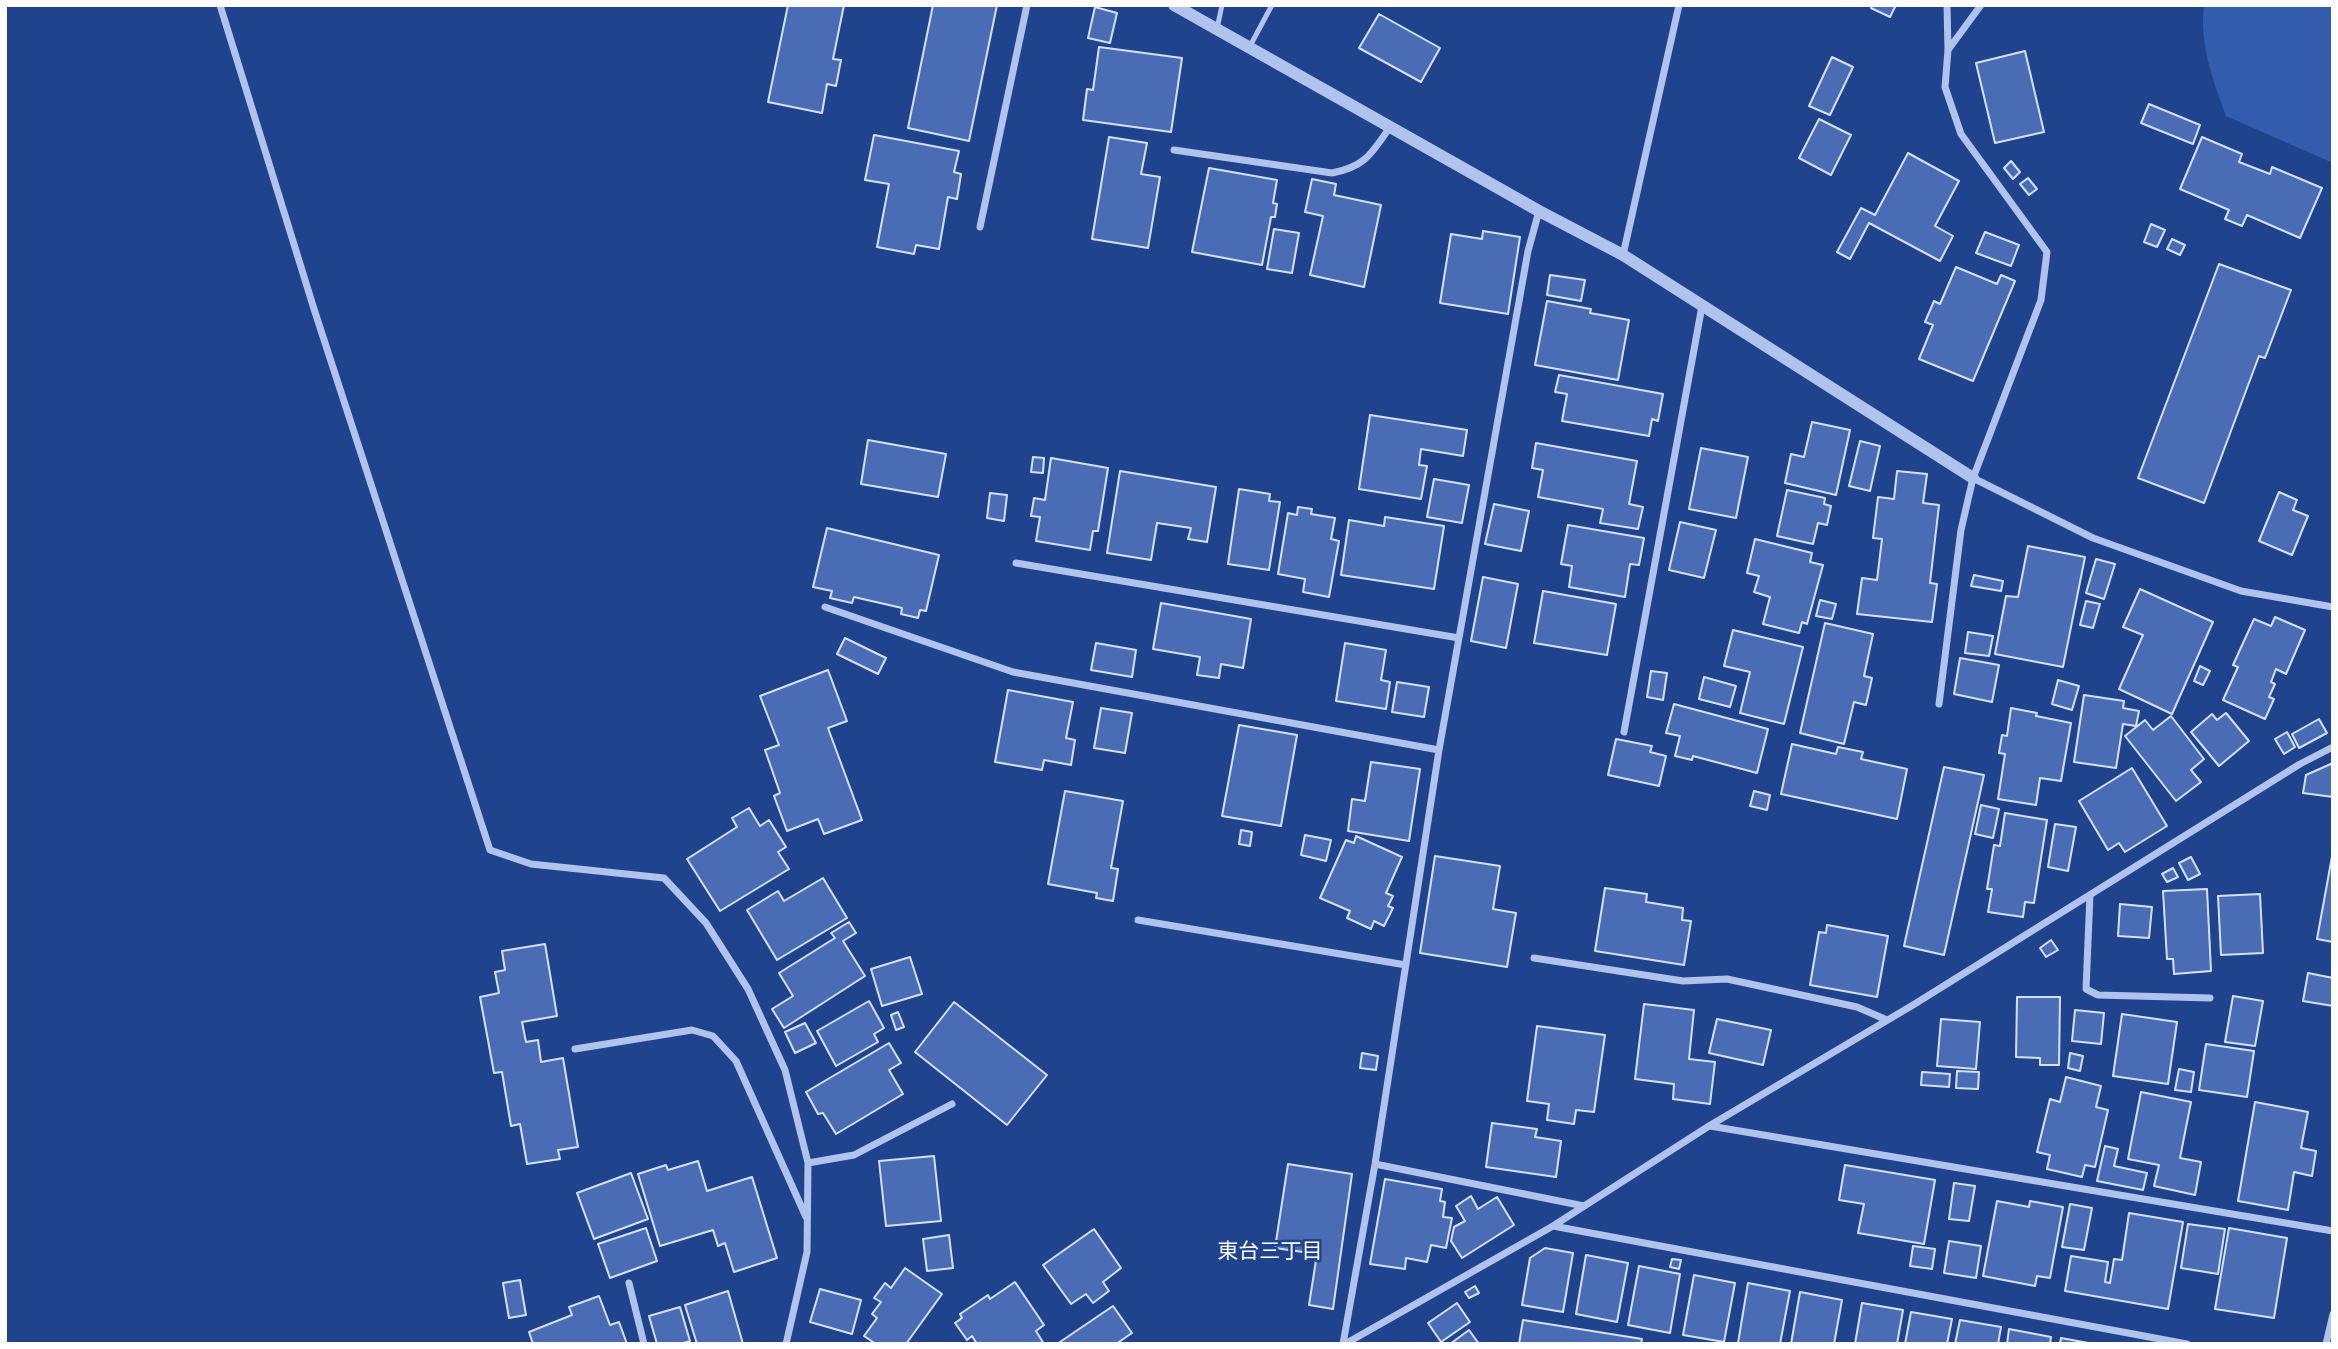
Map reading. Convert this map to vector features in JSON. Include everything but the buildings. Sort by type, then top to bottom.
[{"type":"street","points":[[220,5],[314,309],[490,850],[531,864],[664,878],[706,923],[748,989],[785,1070],[808,1163],[807,1252],[786,1344]]},
{"type":"street","points":[[980,227],[1027,5]]},
{"type":"street","points":[[1174,5],[1539,211],[1623,255],[1973,478],[2093,538],[2241,591],[2333,607]]},
{"type":"street","points":[[1623,255],[1679,5]]},
{"type":"street","points":[[1939,704],[1961,530],[1973,478],[2041,300],[2047,252],[1961,134],[1945,87],[1947,5]]},
{"type":"street","points":[[1948,50],[1981,5]]},
{"type":"street","points":[[1174,150],[1332,173],[1351,170],[1368,159],[1390,127]]},
{"type":"street","points":[[1344,1344],[1375,1164],[1439,750],[1528,251],[1539,211]]},
{"type":"street","points":[[1624,732],[1702,306]]},
{"type":"street","points":[[1016,563],[1459,638]]},
{"type":"street","points":[[825,607],[1013,673],[1439,750]]},
{"type":"street","points":[[1344,1344],[1553,1226],[1709,1126],[1887,1020],[2300,764],[2333,747]]},
{"type":"street","points":[[2090,895],[2086,989],[2098,995],[2210,998]]},
{"type":"street","points":[[1138,919],[1406,965]]},
{"type":"street","points":[[1534,958],[1683,981],[1727,979],[1857,1007],[1887,1020]]},
{"type":"street","points":[[575,1049],[692,1030],[713,1036],[736,1061],[807,1221]]},
{"type":"street","points":[[808,1163],[854,1155],[952,1104]]},
{"type":"street","points":[[1709,1126],[2333,1231]]},
{"type":"street","points":[[1375,1164],[1585,1206]]},
{"type":"street","points":[[1553,1226],[2187,1344]]},
{"type":"street","points":[[629,1283],[644,1344]]},
{"type":"street","points":[[2326,1344],[2333,1314]]},
{"type":"lane","points":[[1217,29],[1222,5]]},
{"type":"lane","points":[[1249,48],[1272,5]]},
{"type":"shaded area","points":[[2204,5],[2333,5],[2333,163],[2226,116],[2205,48]]},
{"type":"district","name":"東台三丁目","points":[[1270,1252]]}]
